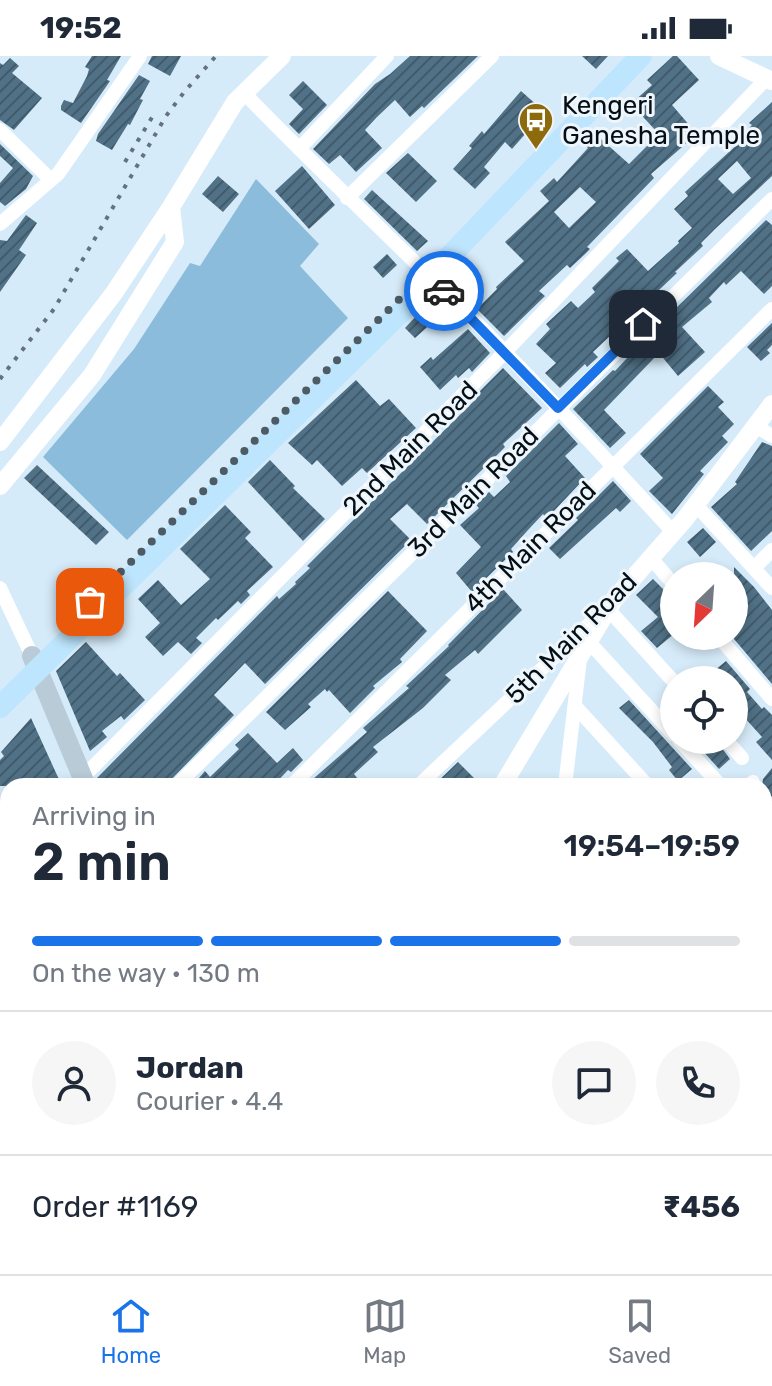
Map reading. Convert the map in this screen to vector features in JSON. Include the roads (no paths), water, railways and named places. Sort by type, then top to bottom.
[{"type":"main road","points":[[0,707],[35,663],[407,291],[430,277],[641,56]]},
{"type":"main road","points":[[0,687],[35,663]]},
{"type":"main road","points":[[35,663],[82,778]]},
{"type":"street","points":[[0,224],[58,174],[140,56]]},
{"type":"street","points":[[0,442],[114,293],[235,102],[282,56]]},
{"type":"street","points":[[299,149],[387,56]]},
{"type":"street","points":[[347,198],[492,56]]},
{"type":"street","points":[[719,56],[769,80]]},
{"type":"street","name":"2nd Main Road","points":[[88,778],[769,80]]},
{"type":"street","points":[[243,92],[430,277],[673,532]]},
{"type":"street","points":[[0,130],[51,180]]},
{"type":"street","name":"3rd Main Road","points":[[184,778],[772,199]]},
{"type":"street","points":[[0,486],[92,375],[175,242],[171,207]]},
{"type":"street","name":"4th Main Road","points":[[299,778],[772,309]]},
{"type":"street","name":"5th Main Road","points":[[427,778],[611,605],[764,431],[772,404]]},
{"type":"street","points":[[696,505],[772,588]]},
{"type":"street","points":[[754,568],[772,550]]},
{"type":"street","points":[[651,558],[660,569]]},
{"type":"street","points":[[0,588],[35,663]]},
{"type":"street","points":[[507,778],[611,605],[661,666]]},
{"type":"street","points":[[566,778],[585,649]]},
{"type":"street","points":[[585,649],[660,721]]},
{"type":"street","points":[[730,650],[772,699]]},
{"type":"street","points":[[575,706],[641,778]]},
{"type":"street","points":[[692,754],[714,778]]},
{"type":"street","points":[[738,754],[742,758]]},
{"type":"railway","points":[[0,379],[54,309],[166,116],[216,56]]},
{"type":"railway","points":[[125,162],[154,114]]},
{"type":"place","name":"Kengeri Ganesha Temple","points":[[536,151]]}]
